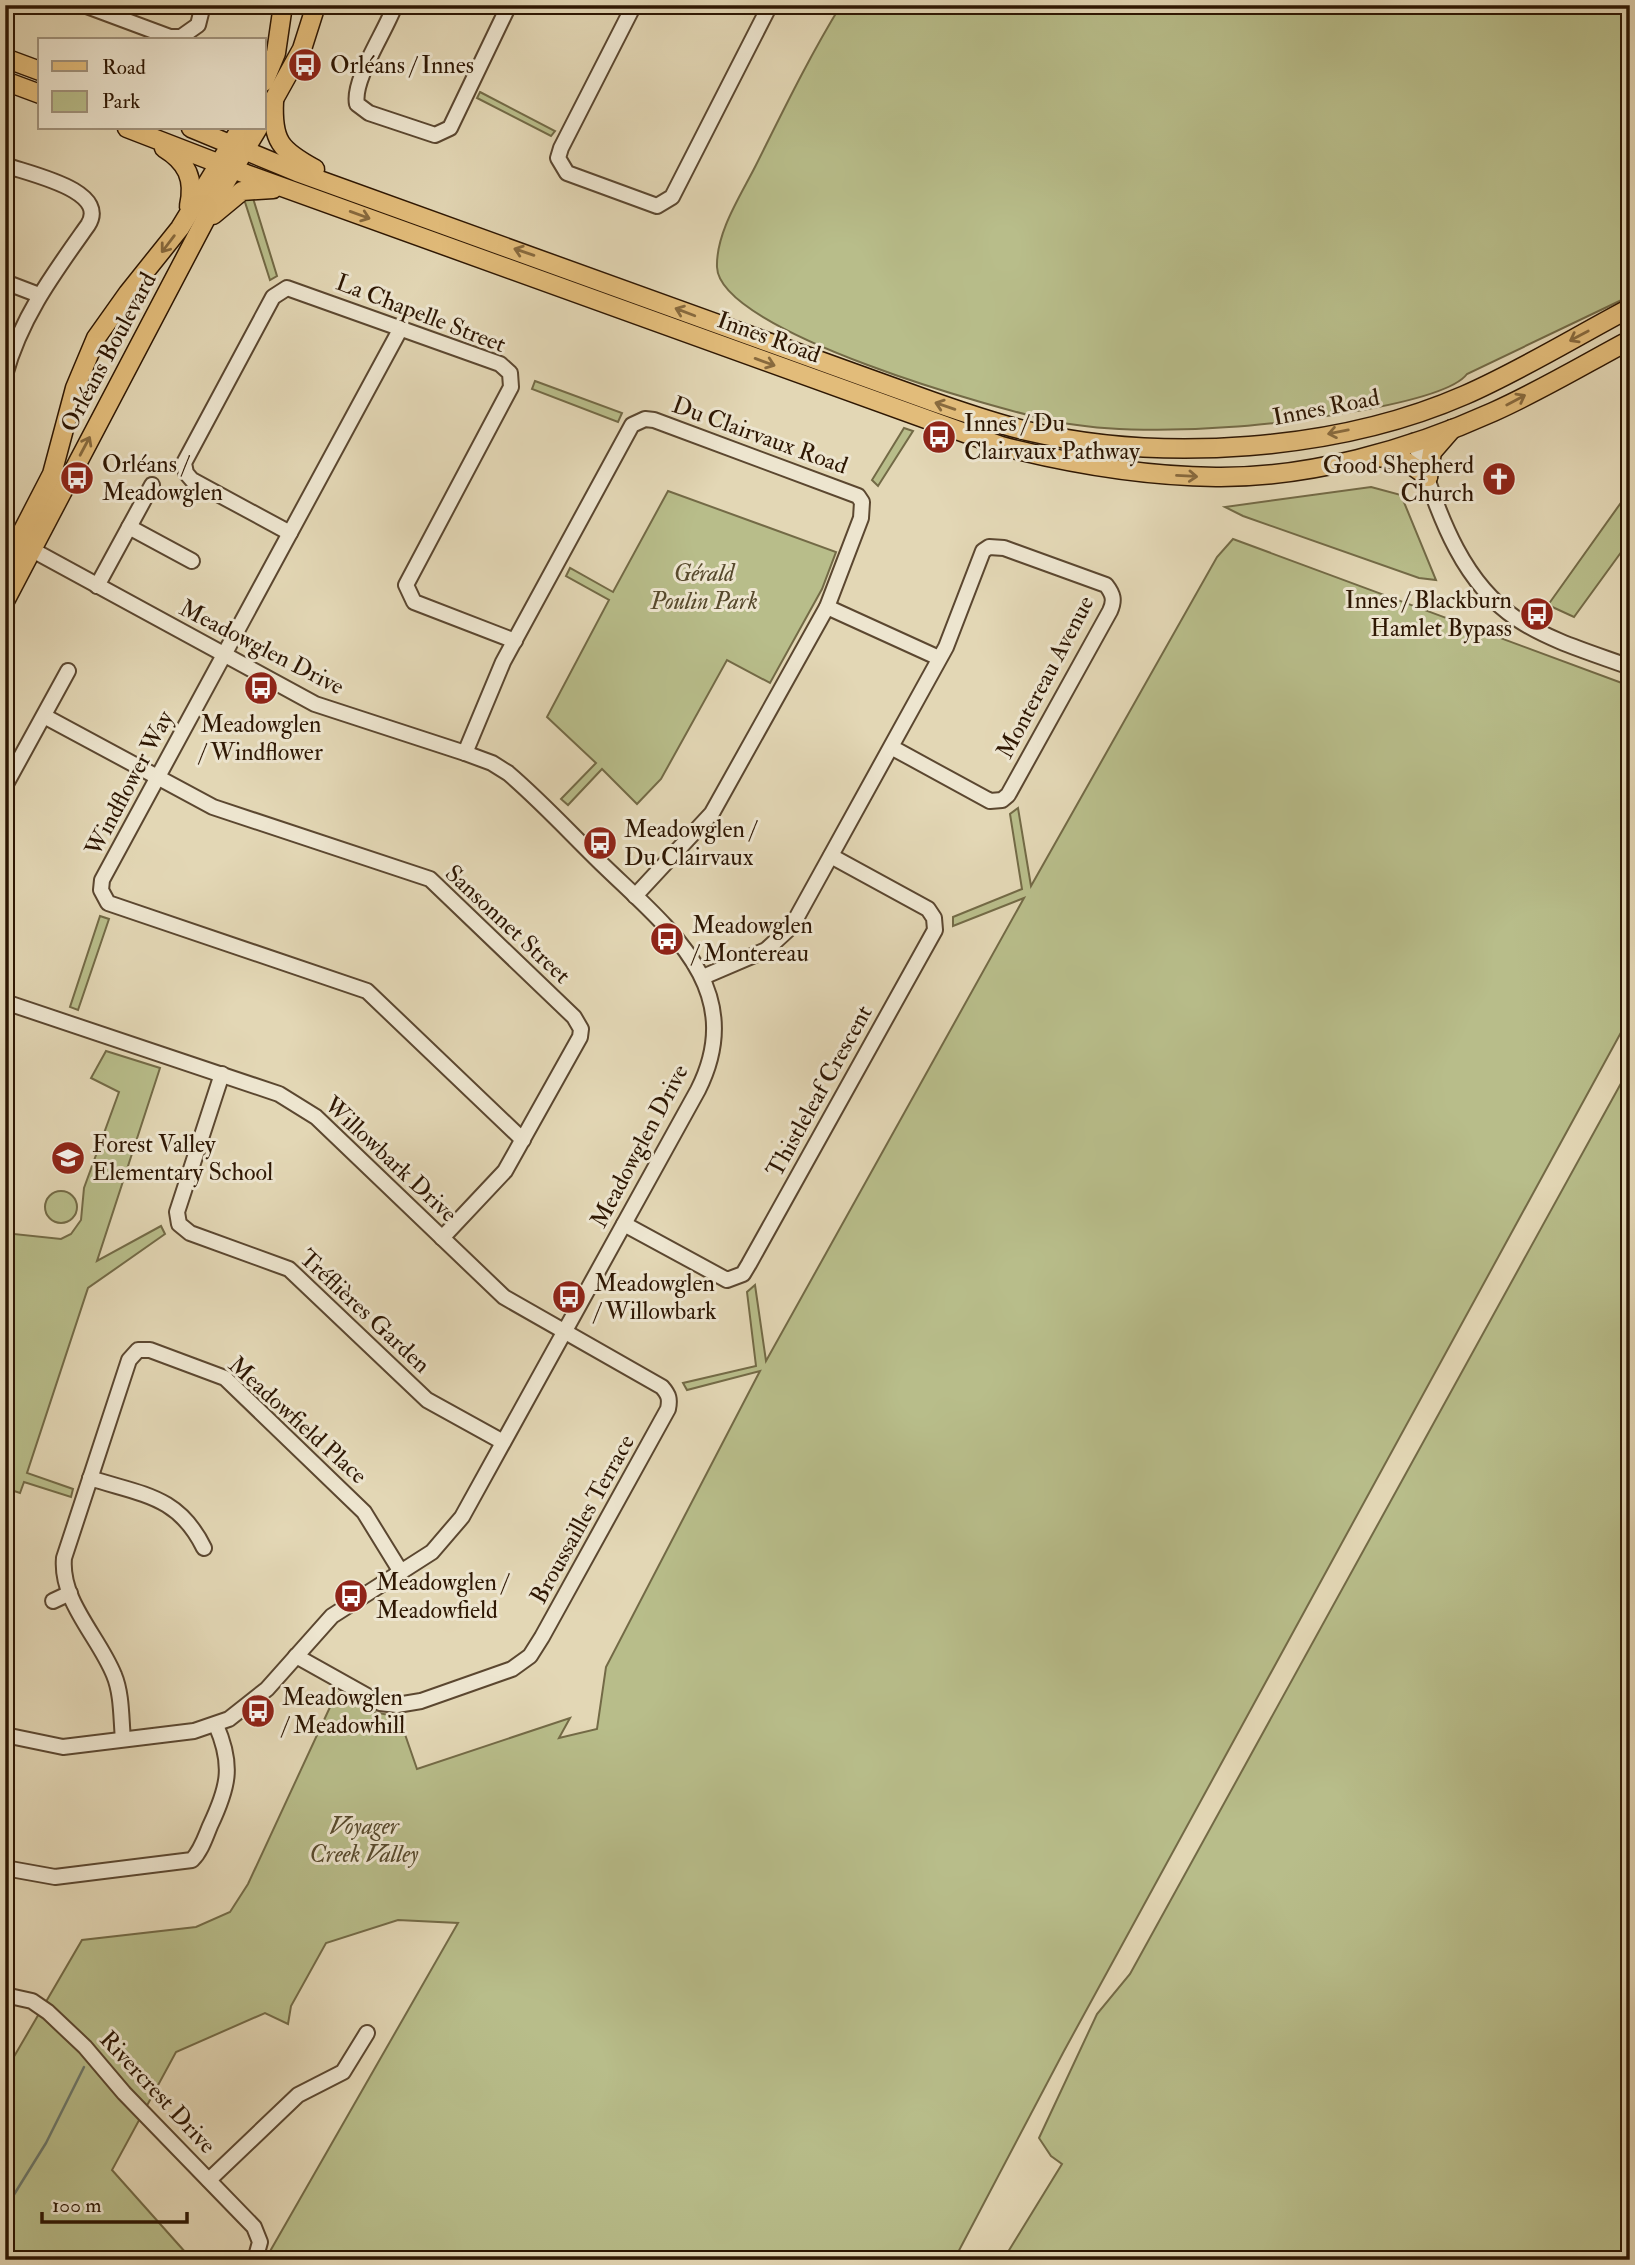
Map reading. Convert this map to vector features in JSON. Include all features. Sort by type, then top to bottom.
[{"type":"main road","points":[[266,76],[280,37],[283,5]]},
{"type":"main road","points":[[316,5],[304,44],[269,108],[275,134],[284,149],[368,197]]},
{"type":"main road","points":[[5,58],[38,70]]},
{"type":"main road","points":[[5,81],[38,93]]},
{"type":"main road","points":[[129,130],[166,149],[184,165],[192,187],[187,217]]},
{"type":"main road","name":"Innes Road","points":[[130,130],[910,415],[1001,446],[1054,459],[1140,473],[1218,477],[1292,470],[1368,456],[1414,441],[1404,416],[1272,444],[1222,447],[1144,447],[1028,432],[918,397],[368,197],[196,130]]},
{"type":"main road","name":"Orléans Boulevard","points":[[238,148],[241,130]]},
{"type":"main road","name":"Orléans Boulevard","points":[[5,601],[18,543],[52,474],[75,388],[96,338],[238,148],[256,130]]},
{"type":"main road","name":"Orléans Boulevard","points":[[5,565],[204,226],[226,166]]},
{"type":"main road","points":[[204,226],[242,191],[263,188],[296,192]]},
{"type":"main road","points":[[1404,416],[1464,395],[1630,308]]},
{"type":"main road","points":[[1414,441],[1493,412],[1630,340]]},
{"type":"main road","points":[[1368,456],[1404,460],[1427,477],[1432,452],[1453,427]]},
{"type":"street","points":[[84,5],[170,37],[181,37],[198,25],[203,5]]},
{"type":"street","points":[[395,5],[357,86],[358,104],[369,113],[435,135],[450,128],[509,5]]},
{"type":"street","points":[[634,5],[558,158],[567,173],[657,206],[672,197],[770,5]]},
{"type":"street","points":[[5,165],[78,192],[92,207],[92,220],[39,295],[19,332],[5,375]]},
{"type":"street","points":[[5,282],[39,295]]},
{"type":"street","name":"La Chapelle Street","points":[[290,533],[192,480],[184,468],[187,454],[278,291],[287,288],[500,364],[512,378],[511,387],[406,585],[409,597],[414,602],[515,641]]},
{"type":"street","name":"Windflower Way","points":[[401,328],[102,880],[101,890],[108,903],[368,991],[523,1140]]},
{"type":"street","name":"Du Clairvaux Road","points":[[465,753],[490,691],[515,641],[632,425],[645,419],[858,496],[862,502],[861,517],[827,607],[712,813],[635,896]]},
{"type":"street","name":"Innes Road","points":[[1414,441],[1457,551],[1479,584],[1499,606],[1551,638],[1630,667]]},
{"type":"street","points":[[97,586],[152,485]]},
{"type":"street","points":[[129,527],[192,561]]},
{"type":"street","name":"Meadowglen Drive","points":[[5,1735],[53,1746],[194,1731],[216,1725],[242,1712],[257,1699],[332,1616],[432,1552],[453,1531],[698,1090],[708,1066],[713,1034],[712,1011],[703,977],[687,949],[515,780],[492,763],[315,704],[18,543]]},
{"type":"street","name":"Montereau Avenue","points":[[703,977],[776,944],[792,926],[939,658],[979,557],[989,547],[1004,548],[1106,585],[1113,596],[1110,611],[1013,787],[1002,800],[990,801],[891,747]]},
{"type":"street","points":[[827,607],[939,658]]},
{"type":"street","points":[[5,786],[68,671]]},
{"type":"street","name":"Sansonnet Street","points":[[44,716],[213,807],[429,879],[574,1017],[581,1028],[580,1037],[523,1140],[497,1181],[442,1238]]},
{"type":"street","name":"Thistleleaf Crescent","points":[[624,1224],[727,1280],[743,1274],[749,1264],[934,930],[934,918],[928,909],[831,856]]},
{"type":"street","name":"Willowbark Drive","points":[[5,1002],[279,1094],[316,1117],[504,1297],[564,1332]]},
{"type":"street","name":"Tréflières Garden","points":[[222,1074],[177,1212],[179,1224],[190,1233],[289,1269],[427,1400],[503,1442]]},
{"type":"street","name":"Broussailles Terrace","points":[[296,1656],[380,1703],[397,1705],[512,1670],[530,1656],[668,1409],[670,1400],[662,1387],[564,1332]]},
{"type":"street","name":"Meadowfield Place","points":[[123,1739],[114,1674],[69,1593],[64,1580],[64,1558],[129,1360],[138,1350],[150,1350],[225,1378],[359,1506],[401,1572]]},
{"type":"street","points":[[90,1478],[173,1506],[192,1524],[204,1548]]},
{"type":"street","points":[[53,1601],[69,1593]]},
{"type":"street","points":[[5,1868],[55,1877],[192,1860],[226,1789],[227,1767],[216,1725]]},
{"type":"street","name":"Rivercrest Drive","points":[[5,1995],[33,2001],[85,2047],[124,2093],[254,2227],[260,2242],[255,2260]]},
{"type":"street","points":[[209,2180],[298,2095],[343,2072],[367,2033]]},
{"type":"green space","points":[[841,5],[1630,5],[1630,296],[1467,374],[1452,385],[1426,395],[1317,418],[1251,425],[1166,430],[1078,425],[981,402],[867,365],[811,342],[763,317],[730,292],[717,267],[721,241],[730,214],[807,64]]},
{"type":"green space","points":[[480,92],[555,131],[551,136],[477,98]]},
{"type":"green space","points":[[252,195],[277,276],[270,280],[244,199]]},
{"type":"green space","points":[[535,381],[622,413],[618,422],[532,389]]},
{"type":"green space","points":[[904,428],[913,431],[878,486],[872,480]]},
{"type":"green space","points":[[1371,487],[1401,495],[1436,580],[1419,578],[1243,516],[1225,507]]},
{"type":"green space","points":[[1630,490],[1630,540],[1574,617],[1548,605]]},
{"type":"green space","name":"Gérald Poulin Park","points":[[668,491],[836,552],[822,589],[770,683],[727,660],[661,779],[637,804],[602,769],[568,805],[561,799],[596,763],[547,717],[609,600],[566,576],[570,568],[613,592]]},
{"type":"green space","name":"Voyager Creek Valley","points":[[1233,539],[1630,686],[1630,1016],[1064,2051],[954,2260],[265,2260],[458,1923],[398,1920],[326,1943],[291,2006],[288,2024],[265,2013],[176,2052],[112,2170],[186,2253],[182,2260],[5,2260],[5,2072],[82,1940],[196,1927],[230,1912],[248,1884],[337,1692],[374,1712],[399,1717],[417,1769],[570,1718],[559,1738],[597,1729],[606,1667],[760,1371],[687,1390],[683,1383],[756,1366],[747,1292],[755,1285],[766,1361],[1024,898],[953,926],[953,917],[1022,889],[1010,814],[1018,808],[1031,886],[1217,557]]},
{"type":"green space","points":[[100,916],[109,919],[78,1010],[70,1007]]},
{"type":"green space","points":[[106,1051],[160,1068],[97,1261],[161,1226],[165,1234],[88,1288],[27,1473],[73,1489],[71,1497],[24,1482],[20,1493],[5,1488],[5,1233],[61,1239],[71,1234],[81,1220],[84,1188],[119,1092],[91,1078]]},
{"type":"green space","points":[[1630,1067],[1630,2260],[1003,2260],[1062,2164],[1051,2156],[1039,2138],[1097,2014],[1130,1974]]},
{"type":"green space","points":[[61,1191],[72,1196],[77,1207],[72,1218],[61,1223],[50,1218],[45,1207],[50,1196]]},
{"type":"waterway","points":[[5,2220],[10,2201],[46,2143],[84,2067]]},
{"type":"place","name":"Orléans / Innes","points":[[305,65]]},
{"type":"place","name":"Innes / Du Clairvaux Pathway","points":[[939,437]]},
{"type":"place","name":"Orléans / Meadowglen","points":[[77,478]]},
{"type":"place","name":"Good Shepherd Church","points":[[1499,479]]},
{"type":"place","name":"Innes / Blackburn Hamlet Bypass","points":[[1537,614]]},
{"type":"place","name":"Meadowglen / Windflower","points":[[261,688]]},
{"type":"place","name":"Meadowglen / Du Clairvaux","points":[[600,843]]},
{"type":"place","name":"Meadowglen / Montereau","points":[[667,939]]},
{"type":"place","name":"Forest Valley Elementary School","points":[[68,1158]]},
{"type":"place","name":"Meadowglen / Willowbark","points":[[569,1297]]},
{"type":"place","name":"Meadowglen / Meadowfield","points":[[351,1596]]},
{"type":"place","name":"Meadowglen / Meadowhill","points":[[258,1711]]}]
